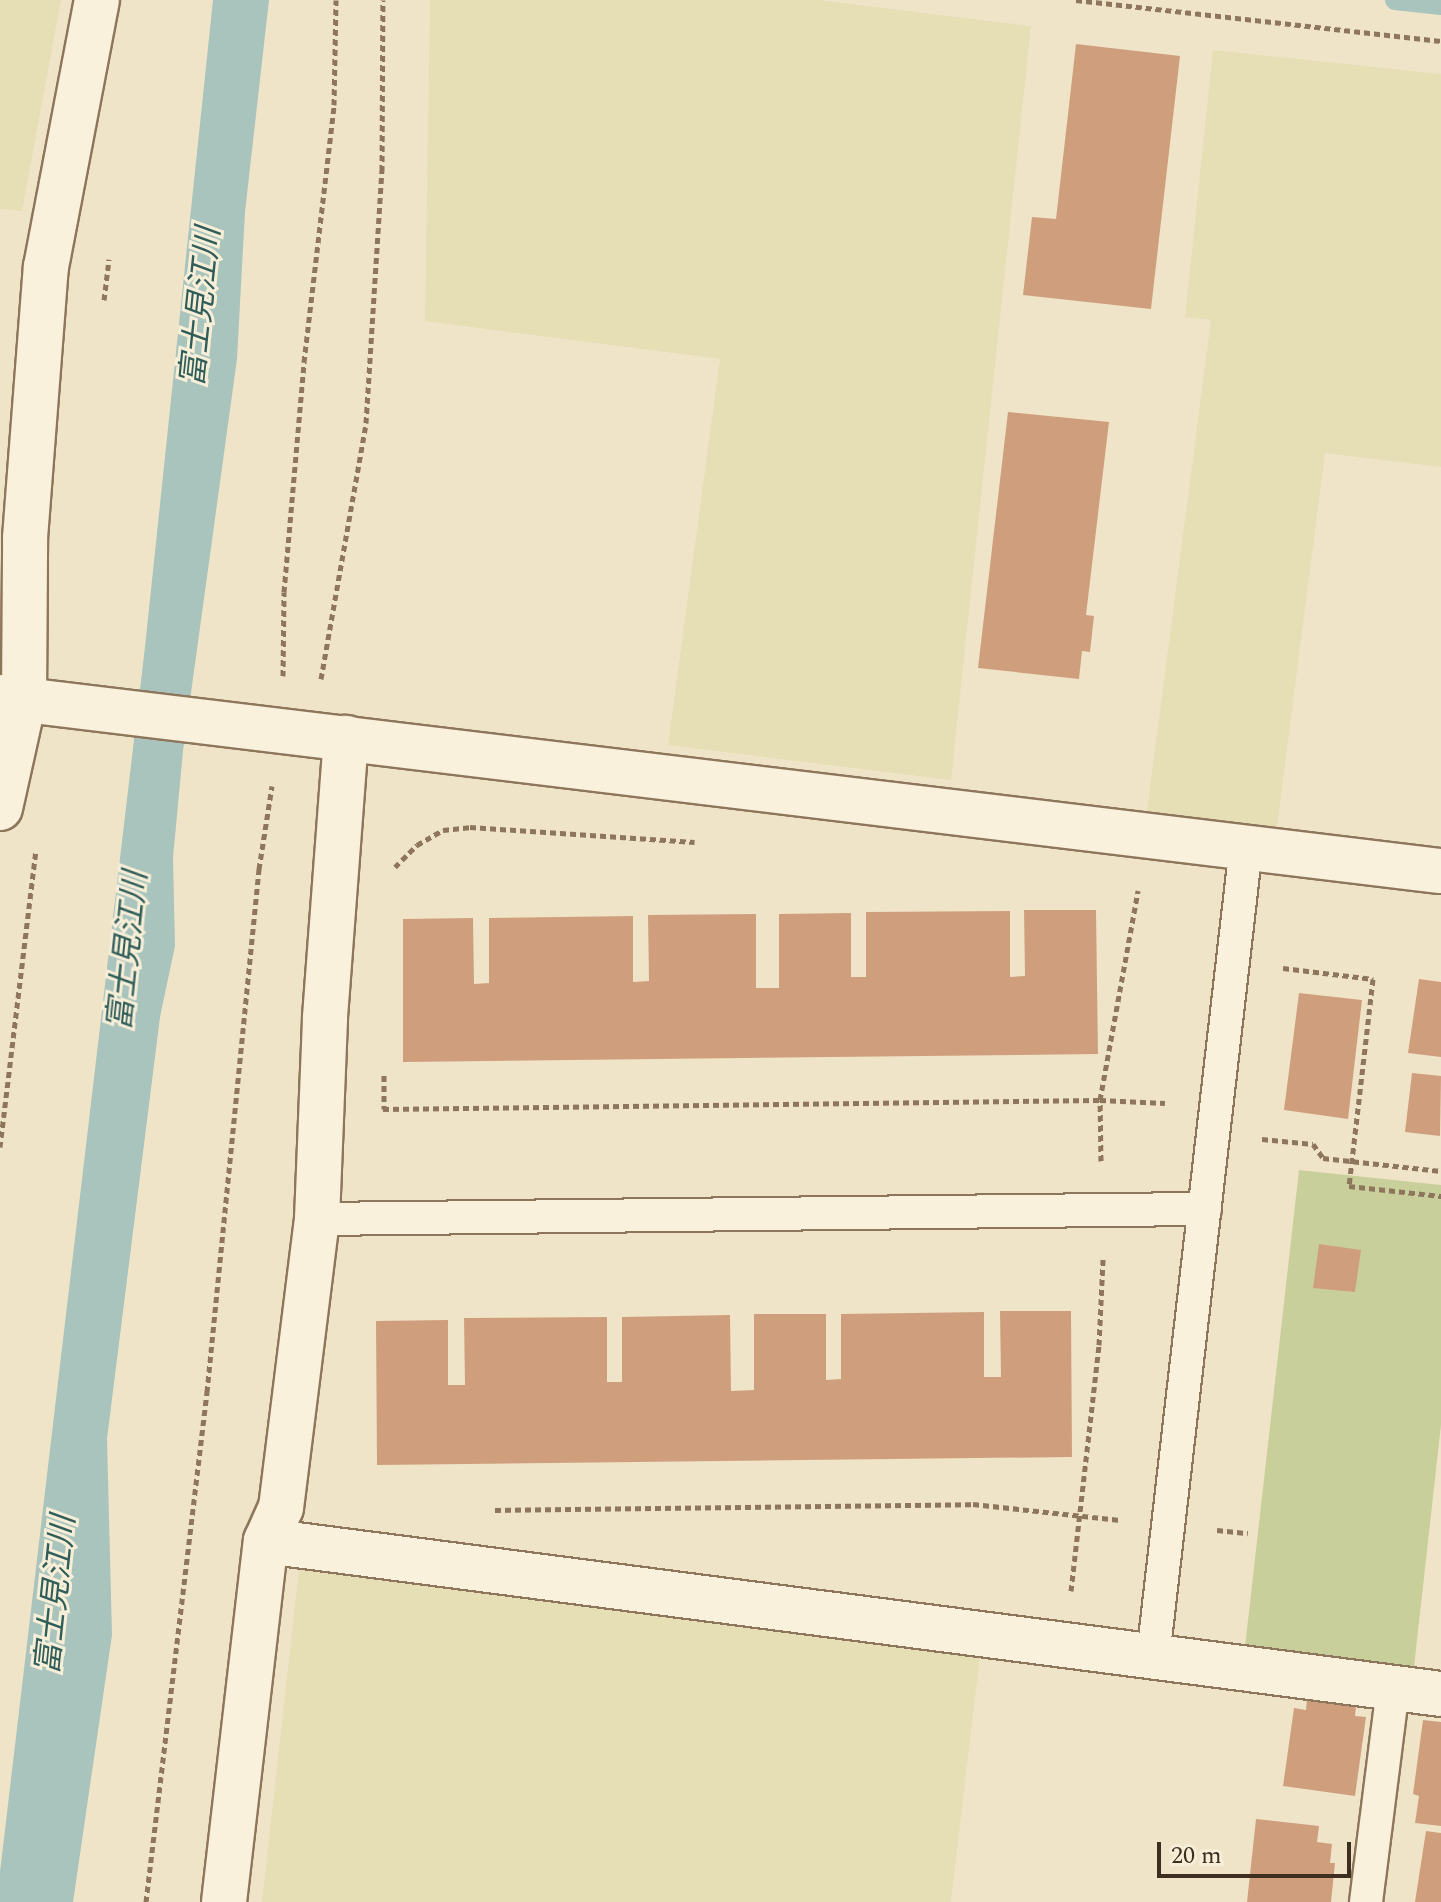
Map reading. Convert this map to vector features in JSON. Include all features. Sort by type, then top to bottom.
[{"type":"street","points":[[0,808],[26,700],[25,538],[46,267],[97,0]]},
{"type":"street","points":[[26,700],[1441,871]]},
{"type":"street","points":[[224,1902],[266,1541],[281,1508],[317,1219],[321,1110],[299,733]]},
{"type":"street","points":[[266,1541],[1065,1642],[1153,1657],[1441,1694]]},
{"type":"lane","points":[[1153,1657],[1246,847]]},
{"type":"lane","points":[[317,1219],[1205,1209]]},
{"type":"lane","points":[[1366,1902],[1393,1688]]},
{"type":"path","points":[[299,733],[284,592],[304,362],[334,105],[336,0]]},
{"type":"path","points":[[146,1902],[207,1392],[259,869],[299,733],[366,423],[382,171],[383,0]]},
{"type":"path","points":[[1076,0],[1441,41]]},
{"type":"path","points":[[391,880],[395,867],[417,845],[443,830],[470,827],[700,843]]},
{"type":"path","points":[[0,1147],[37,844]]},
{"type":"path","points":[[1122,887],[1138,889]]},
{"type":"path","points":[[1279,983],[1281,968],[1373,979],[1349,1186],[1441,1196]]},
{"type":"path","points":[[383,1062],[384,1109]]},
{"type":"path","points":[[321,1110],[1100,1100],[1217,1105],[1262,1109],[1259,1138],[1313,1144],[1323,1158],[1441,1171]]},
{"type":"path","points":[[486,1510],[973,1504],[1248,1533]]},
{"type":"shaded area","points":[[0,0],[61,0],[22,211],[0,209]]},
{"type":"shaded area","points":[[430,0],[818,0],[1031,26],[951,780],[668,745],[720,359],[425,321]]},
{"type":"shaded area","points":[[1213,50],[1441,74],[1441,467],[1325,453],[1277,827],[1147,811],[1211,320],[1185,317]]},
{"type":"shaded area","points":[[299,1569],[980,1656],[951,1902],[262,1902]]},
{"type":"green space","points":[[1299,1170],[1441,1185],[1441,1425],[1414,1667],[1245,1647]]},
{"type":"water","name":"富士見江川","points":[[213,0],[269,0],[245,212],[237,359],[183,751],[173,858],[175,946],[160,1017],[107,1439],[112,1635],[73,1902],[0,1902],[0,1872],[145,647]]},
{"type":"building","points":[[1076,44],[1180,56],[1151,309],[1023,295],[1032,217],[1056,219]]},
{"type":"building","points":[[1008,412],[1109,422],[1086,615],[1094,616],[1090,652],[1082,651],[1079,679],[978,668]]},
{"type":"building","points":[[1024,910],[1096,910],[1098,1054],[403,1062],[403,919],[473,918],[474,984],[489,983],[489,918],[633,916],[633,982],[649,981],[648,915],[756,914],[756,988],[779,988],[779,914],[851,913],[851,977],[866,977],[866,912],[1010,911],[1010,977],[1025,976]]},
{"type":"building","points":[[1419,979],[1441,982],[1441,1057],[1408,1053]]},
{"type":"building","points":[[1299,993],[1362,1000],[1348,1119],[1284,1110]]},
{"type":"building","points":[[1412,1073],[1441,1076],[1440,1136],[1405,1132]]},
{"type":"building","points":[[1319,1244],[1361,1250],[1355,1292],[1313,1288]]},
{"type":"building","points":[[1000,1311],[1071,1311],[1072,1457],[377,1465],[376,1321],[448,1320],[448,1385],[465,1385],[464,1318],[607,1317],[607,1382],[622,1382],[622,1317],[730,1315],[731,1391],[754,1390],[754,1314],[826,1314],[826,1380],[841,1379],[841,1314],[984,1312],[984,1377],[1001,1377]]},
{"type":"building","points":[[1307,1699],[1356,1706],[1355,1716],[1366,1717],[1355,1796],[1283,1786],[1294,1708],[1306,1710]]},
{"type":"building","points":[[1423,1720],[1441,1722],[1441,1826],[1415,1823],[1419,1796],[1413,1794]]},
{"type":"building","points":[[1256,1819],[1319,1826],[1317,1842],[1332,1844],[1330,1863],[1335,1863],[1331,1902],[1247,1902]]},
{"type":"building","points":[[1426,1831],[1441,1833],[1441,1902],[1415,1902]]},
{"type":"waterway","points":[[1395,0],[1441,5]]}]
